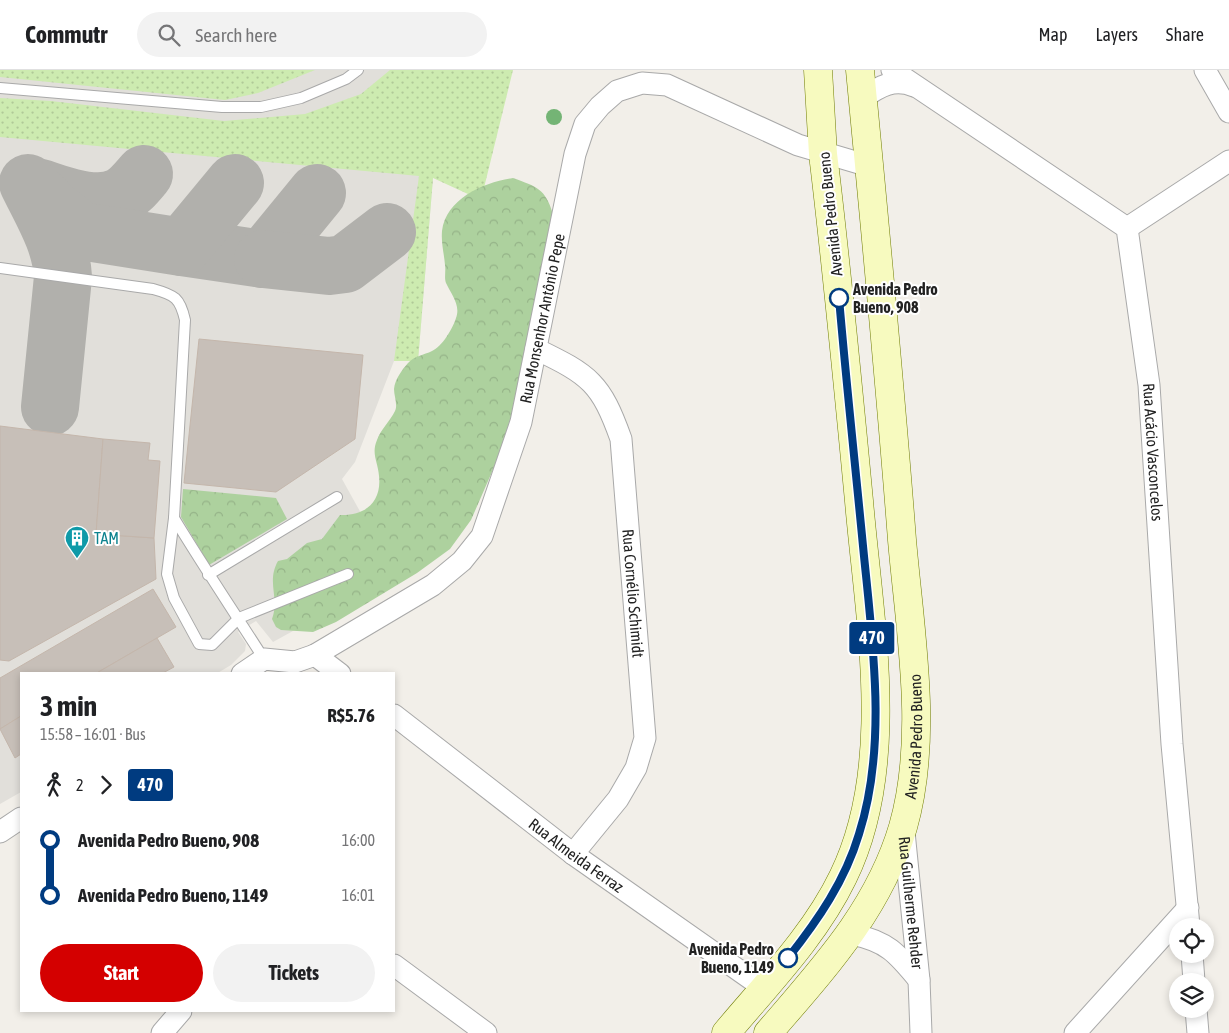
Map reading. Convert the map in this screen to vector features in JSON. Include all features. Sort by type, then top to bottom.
[{"type":"main road","name":"Avenida Pedro Bueno","points":[[726,1033],[812,927],[843,877],[860,833],[873,768],[876,670],[823,154],[818,70]]},
{"type":"main road","name":"Avenida Pedro Bueno","points":[[768,1033],[851,934],[885,875],[903,826],[912,772],[916,718],[891,406],[860,70]]},
{"type":"street","points":[[892,70],[1127,228],[1229,161]]},
{"type":"street","points":[[1205,70],[1229,112]]},
{"type":"street","points":[[863,98],[885,84],[901,82],[919,88]]},
{"type":"street","name":"Rua Monsenhor Antônio Pepe","points":[[264,659],[295,662],[315,655],[433,585],[462,561],[482,536],[521,422],[545,292],[575,154],[585,124],[600,106],[617,91],[642,83],[668,85],[771,133],[823,154],[868,166]]},
{"type":"street","name":"Rua Acácio Vasconcelos","points":[[1127,228],[1148,385],[1172,744],[1189,917]]},
{"type":"street","name":"Rua Cornélio Schimidt","points":[[536,349],[574,367],[593,383],[609,405],[622,439],[643,690],[645,738],[636,768],[618,799],[573,854]]},
{"type":"street","points":[[315,655],[337,672]]},
{"type":"street","points":[[245,672],[264,659]]},
{"type":"street","name":"Rua Almeida Ferraz","points":[[395,716],[573,854],[764,988]]},
{"type":"street","points":[[0,832],[20,819]]},
{"type":"street","name":"Rua Guilherme Rehder","points":[[903,826],[919,980],[921,1033]]},
{"type":"street","points":[[1075,1033],[1189,917]]},
{"type":"street","name":"Rua Guilherme Rehder","points":[[851,934],[883,943],[896,952],[919,980]]},
{"type":"street","points":[[395,966],[486,1033]]},
{"type":"street","points":[[162,1033],[180,1012]]},
{"type":"street","points":[[1197,1018],[1198,1033]]},
{"type":"lane","points":[[0,88],[222,107],[261,107],[301,98],[346,79],[358,70]]},
{"type":"lane","points":[[0,268],[153,289],[170,294],[182,304],[185,320],[174,518],[167,574],[174,598],[199,644],[212,644],[239,618],[348,574]]},
{"type":"lane","points":[[208,575],[337,497]]},
{"type":"lane","points":[[174,518],[208,575],[239,618],[264,659]]},
{"type":"shaded area","points":[[0,70],[513,70],[433,178],[418,361],[394,361],[355,462],[342,479],[362,515],[402,571],[273,642],[256,621],[238,632],[246,644],[245,651],[231,665],[219,672],[20,672],[20,793],[0,804]]},
{"type":"green space","points":[[0,70],[315,70],[258,93],[225,100],[0,77]]},
{"type":"green space","points":[[390,70],[513,70],[481,200],[433,178],[418,361],[394,361],[419,176],[0,137],[0,98],[51,101],[224,121],[305,114],[361,94]]},
{"type":"green space","points":[[513,178],[534,186],[539,190],[547,199],[553,214],[513,424],[471,520],[450,549],[417,573],[336,622],[313,632],[281,630],[276,627],[272,619],[275,604],[273,576],[278,561],[287,559],[307,543],[322,539],[340,515],[349,515],[364,510],[375,500],[379,485],[375,445],[396,409],[394,389],[397,378],[410,361],[440,346],[455,322],[456,304],[445,279],[442,231],[445,219],[451,209],[468,194],[491,183]]},
{"type":"green space","points":[[183,489],[276,498],[287,519],[209,565],[181,517]]},
{"type":"building","points":[[199,339],[363,355],[355,439],[276,492],[184,483]]},
{"type":"building","name":"TAM","points":[[0,426],[103,439],[96,534],[154,538],[156,579],[9,661],[0,660]]},
{"type":"building","points":[[103,439],[150,443],[148,460],[160,461],[154,538],[96,534]]},
{"type":"building","points":[[153,589],[176,627],[98,672],[20,672],[20,717],[0,729],[0,678]]},
{"type":"building","points":[[157,638],[174,667],[165,672],[98,672]]},
{"type":"building","points":[[20,717],[20,755],[15,758],[0,729]]},
{"type":"taxiway","points":[[41,188],[81,200],[102,201],[121,196],[144,174]]},
{"type":"taxiway","points":[[50,407],[63,277],[62,264],[55,240],[28,183],[53,209],[81,231],[182,247],[235,183]]},
{"type":"taxiway","points":[[182,247],[263,259],[317,193]]},
{"type":"taxiway","points":[[263,259],[329,266],[345,264],[387,232]]},
{"type":"bus line","name":"470","points":[[788,958],[812,927],[843,877],[860,833],[873,768],[876,670],[839,298]]},
{"type":"place","name":"Avenida Pedro Bueno, 908","points":[[839,298]]},
{"type":"place","name":"TAM","points":[[77,559]]},
{"type":"place","name":"Avenida Pedro Bueno, 1149","points":[[788,958]]}]
